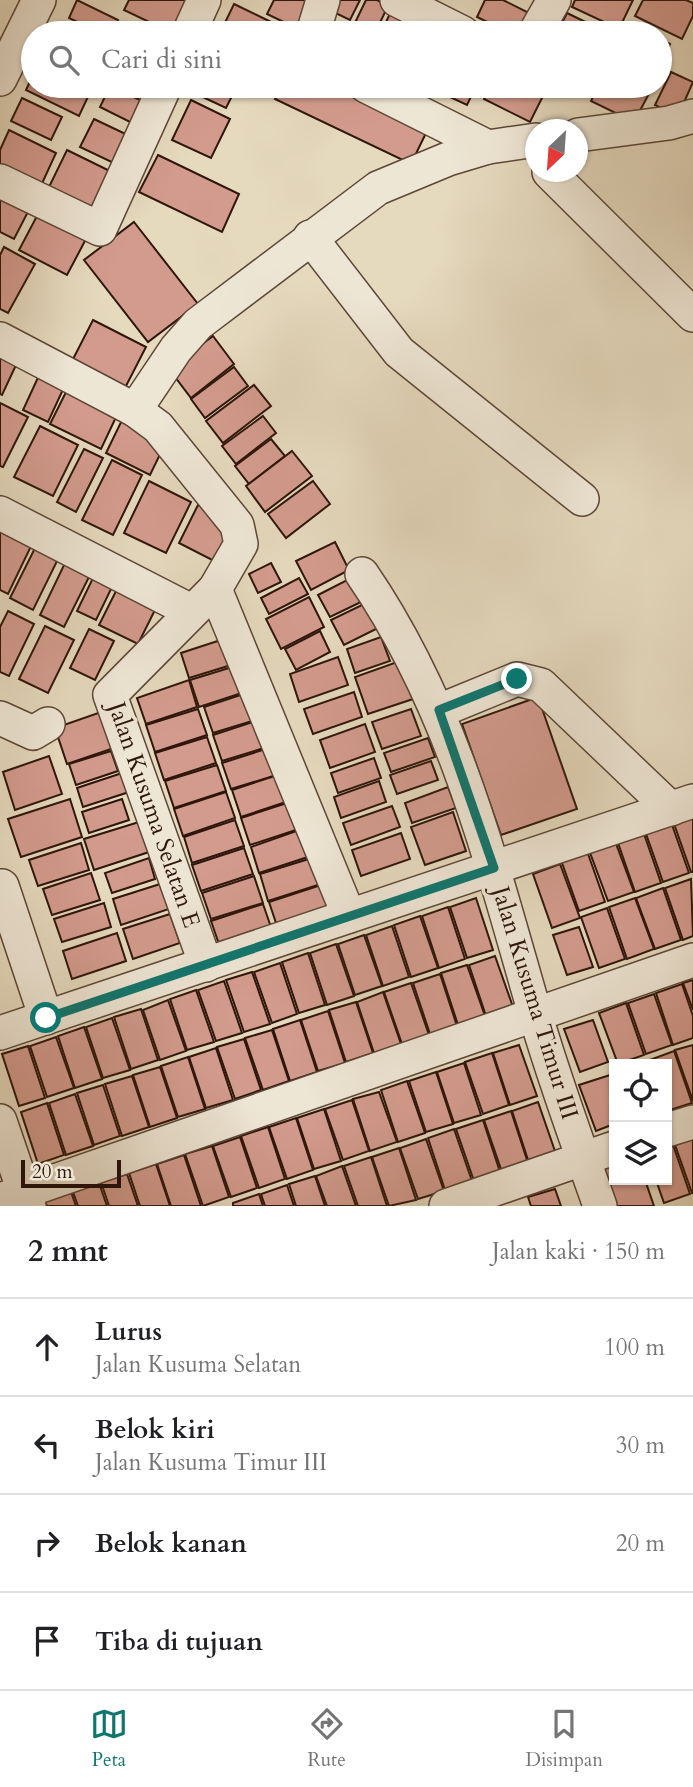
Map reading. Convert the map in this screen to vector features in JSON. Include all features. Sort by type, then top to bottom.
[{"type":"street","points":[[0,79],[12,28],[38,0]]},
{"type":"street","points":[[194,21],[204,0]]},
{"type":"street","points":[[317,21],[323,0]]},
{"type":"street","points":[[397,0],[439,21]]},
{"type":"street","points":[[542,21],[554,0]]},
{"type":"street","points":[[0,181],[100,229],[160,98]]},
{"type":"street","points":[[397,98],[520,146]]},
{"type":"street","points":[[588,134],[669,123],[693,116]]},
{"type":"street","points":[[135,410],[176,349],[198,324],[378,188],[447,159],[520,146]]},
{"type":"street","points":[[559,182],[693,316]]},
{"type":"street","points":[[310,237],[399,352],[582,499]]},
{"type":"street","points":[[0,339],[135,410],[165,435],[237,525],[241,544],[215,589],[191,611],[0,513]]},
{"type":"street","name":"Jalan Kusuma Timur III","points":[[362,574],[439,710],[494,868],[535,1013],[600,1206]]},
{"type":"street","points":[[215,589],[349,916]]},
{"type":"street","name":"Jalan Kusuma Selatan E","points":[[191,611],[110,695],[206,965]]},
{"type":"street","points":[[439,710],[517,679],[541,685],[682,805]]},
{"type":"street","points":[[0,718],[33,733],[48,724]]},
{"type":"street","points":[[0,1033],[682,805]]},
{"type":"street","points":[[2,886],[46,1018]]},
{"type":"street","points":[[0,1121],[18,1200],[535,1013],[693,960]]},
{"type":"street","points":[[672,1128],[693,1122]]},
{"type":"street","points":[[446,1206],[609,1150]]},
{"type":"building","points":[[77,0],[118,20],[75,21],[69,18]]},
{"type":"building","points":[[129,0],[188,0],[178,21],[147,21],[124,10]]},
{"type":"building","points":[[274,0],[309,0],[299,21],[282,21],[267,14]]},
{"type":"building","points":[[332,0],[360,0],[350,20],[327,9]]},
{"type":"building","points":[[366,0],[377,0],[388,6],[381,21],[356,21]]},
{"type":"building","points":[[485,0],[503,0],[541,19],[485,21],[477,17]]},
{"type":"building","points":[[575,0],[633,0],[623,21],[602,21],[572,7]]},
{"type":"building","points":[[643,0],[686,0],[693,3],[693,16],[682,39],[672,34],[672,21],[645,21],[635,16]]},
{"type":"building","points":[[234,4],[269,21],[226,21]]},
{"type":"building","points":[[392,9],[418,21],[386,21]]},
{"type":"building","points":[[567,13],[583,21],[563,21]]},
{"type":"building","points":[[672,72],[693,82],[678,116],[655,105],[658,98],[672,98]]},
{"type":"building","points":[[22,98],[62,117],[51,140],[11,121]]},
{"type":"building","points":[[42,98],[87,98],[79,116]]},
{"type":"building","points":[[104,98],[136,98],[149,104],[138,126],[100,107]]},
{"type":"building","points":[[205,98],[231,98],[226,108]]},
{"type":"building","points":[[359,98],[427,131],[411,164],[275,99]]},
{"type":"building","points":[[452,98],[470,98],[467,105]]},
{"type":"building","points":[[484,98],[542,98],[532,119],[525,120]]},
{"type":"building","points":[[592,98],[647,98],[634,122],[591,101]]},
{"type":"building","points":[[191,100],[230,119],[211,158],[172,140]]},
{"type":"building","points":[[94,119],[134,138],[120,166],[80,147]]},
{"type":"building","points":[[9,130],[56,153],[39,190],[0,171],[0,150]]},
{"type":"building","points":[[67,150],[118,175],[99,214],[48,189]]},
{"type":"building","points":[[158,155],[239,194],[222,232],[139,192]]},
{"type":"building","points":[[0,187],[32,204],[14,239],[0,232]]},
{"type":"building","points":[[38,214],[86,239],[67,275],[19,250]]},
{"type":"building","points":[[134,222],[198,304],[148,342],[84,260]]},
{"type":"building","points":[[4,247],[35,264],[8,313],[0,309],[0,255]]},
{"type":"building","points":[[93,320],[146,347],[125,388],[72,361]]},
{"type":"building","points":[[213,336],[234,364],[191,398],[169,369]]},
{"type":"building","points":[[0,355],[17,363],[2,395],[0,394]]},
{"type":"building","points":[[234,367],[248,386],[205,418],[191,399]]},
{"type":"building","points":[[41,371],[66,383],[48,422],[23,410]]},
{"type":"building","points":[[254,385],[271,406],[223,443],[206,421]]},
{"type":"building","points":[[68,388],[118,413],[101,449],[50,424]]},
{"type":"building","points":[[0,403],[28,417],[3,467],[0,466]]},
{"type":"building","points":[[263,416],[276,433],[236,464],[222,446]]},
{"type":"building","points":[[123,418],[167,440],[150,475],[106,453]]},
{"type":"building","points":[[40,426],[78,445],[53,496],[14,477]]},
{"type":"building","points":[[271,439],[285,456],[249,484],[235,466]]},
{"type":"building","points":[[84,449],[103,458],[76,512],[57,502]]},
{"type":"building","points":[[292,451],[312,476],[265,512],[246,486]]},
{"type":"building","points":[[112,460],[142,475],[113,535],[82,520]]},
{"type":"building","points":[[149,481],[191,502],[166,553],[124,533]]},
{"type":"building","points":[[313,481],[330,504],[286,538],[268,514]]},
{"type":"building","points":[[198,505],[235,523],[216,562],[179,543]]},
{"type":"building","points":[[0,524],[34,540],[8,594],[0,590]]},
{"type":"building","points":[[38,542],[61,553],[33,610],[10,598]]},
{"type":"building","points":[[335,542],[349,570],[311,590],[296,561]]},
{"type":"building","points":[[65,563],[90,575],[64,627],[40,615]]},
{"type":"building","points":[[271,563],[281,582],[258,593],[249,574]]},
{"type":"building","points":[[93,578],[112,587],[96,620],[77,611]]},
{"type":"building","points":[[299,578],[308,594],[269,614],[261,598]]},
{"type":"building","points":[[351,578],[363,601],[330,617],[318,595]]},
{"type":"building","points":[[119,585],[158,604],[138,644],[99,625]]},
{"type":"building","points":[[309,597],[324,627],[281,649],[266,619]]},
{"type":"building","points":[[366,603],[378,628],[344,645],[331,620]]},
{"type":"building","points":[[8,611],[34,624],[9,676],[0,672],[0,627]]},
{"type":"building","points":[[45,626],[74,640],[48,693],[19,679]]},
{"type":"building","points":[[89,629],[114,641],[95,680],[70,668]]},
{"type":"building","points":[[320,631],[330,652],[296,670],[285,649]]},
{"type":"building","points":[[233,636],[241,662],[189,678],[181,653]]},
{"type":"building","points":[[381,637],[390,661],[355,673],[347,649]]},
{"type":"building","points":[[338,657],[348,685],[299,702],[290,674]]},
{"type":"building","points":[[400,661],[413,699],[368,714],[355,677]]},
{"type":"building","points":[[242,664],[251,690],[199,707],[190,680]]},
{"type":"building","points":[[189,680],[197,707],[146,724],[137,698]]},
{"type":"building","points":[[256,690],[265,717],[213,733],[204,707]]},
{"type":"building","points":[[354,692],[362,717],[313,734],[304,709]]},
{"type":"building","points":[[538,697],[577,809],[501,835],[462,724]]},
{"type":"building","points":[[198,709],[207,735],[155,752],[146,725]]},
{"type":"building","points":[[411,709],[421,736],[382,749],[372,722]]},
{"type":"building","points":[[104,711],[117,747],[67,764],[55,728]]},
{"type":"building","points":[[265,718],[274,745],[222,761],[213,735]]},
{"type":"building","points":[[365,724],[375,752],[330,768],[320,740]]},
{"type":"building","points":[[207,737],[216,763],[164,780],[155,753]]},
{"type":"building","points":[[428,738],[435,757],[391,772],[384,753]]},
{"type":"building","points":[[275,746],[283,773],[231,789],[222,763]]},
{"type":"building","points":[[111,751],[118,771],[76,785],[69,764]]},
{"type":"building","points":[[49,756],[62,794],[15,810],[3,772]]},
{"type":"building","points":[[374,758],[381,778],[338,793],[331,773]]},
{"type":"building","points":[[431,761],[438,780],[397,794],[390,775]]},
{"type":"building","points":[[217,765],[226,791],[174,808],[165,781]]},
{"type":"building","points":[[122,773],[129,792],[83,807],[77,788]]},
{"type":"building","points":[[284,773],[292,800],[241,817],[232,790]]},
{"type":"building","points":[[379,781],[386,802],[341,818],[334,797]]},
{"type":"building","points":[[448,787],[456,808],[412,823],[405,803]]},
{"type":"building","points":[[226,792],[235,818],[183,836],[174,809]]},
{"type":"building","points":[[70,799],[82,837],[21,857],[8,819]]},
{"type":"building","points":[[122,799],[129,820],[89,833],[82,812]]},
{"type":"building","points":[[293,801],[302,828],[250,845],[241,818]]},
{"type":"building","points":[[392,806],[400,827],[351,845],[343,823]]},
{"type":"building","points":[[453,812],[466,851],[425,865],[411,827]]},
{"type":"building","points":[[693,814],[693,872],[691,872],[673,821]]},
{"type":"building","points":[[235,820],[244,846],[192,863],[184,837]]},
{"type":"building","points":[[139,822],[149,852],[94,870],[84,839]]},
{"type":"building","points":[[671,822],[689,873],[663,882],[645,831]]},
{"type":"building","points":[[302,829],[311,856],[259,873],[251,847]]},
{"type":"building","points":[[643,831],[661,883],[635,892],[617,840]]},
{"type":"building","points":[[401,833],[410,859],[361,876],[352,850]]},
{"type":"building","points":[[615,841],[634,892],[608,901],[589,850]]},
{"type":"building","points":[[81,843],[89,870],[38,886],[29,860]]},
{"type":"building","points":[[244,848],[253,874],[201,891],[192,865]]},
{"type":"building","points":[[587,851],[605,902],[579,911],[561,860]]},
{"type":"building","points":[[149,858],[155,879],[112,893],[105,873]]},
{"type":"building","points":[[312,858],[321,884],[268,901],[260,874]]},
{"type":"building","points":[[560,864],[580,918],[552,928],[533,874]]},
{"type":"building","points":[[91,873],[100,900],[52,915],[43,889]]},
{"type":"building","points":[[254,876],[263,903],[211,919],[202,893]]},
{"type":"building","points":[[691,879],[693,936],[683,940],[665,888]]},
{"type":"building","points":[[160,884],[169,909],[121,925],[113,899]]},
{"type":"building","points":[[321,885],[330,912],[278,929],[269,902]]},
{"type":"building","points":[[663,888],[681,940],[655,949],[636,898]]},
{"type":"building","points":[[476,898],[493,950],[467,958],[450,907]]},
{"type":"building","points":[[635,898],[654,949],[627,959],[609,907]]},
{"type":"building","points":[[104,903],[111,927],[62,942],[54,919]]},
{"type":"building","points":[[263,904],[272,930],[220,947],[211,921]]},
{"type":"building","points":[[448,907],[465,959],[439,968],[422,916]]},
{"type":"building","points":[[607,908],[625,959],[599,968],[581,917]]},
{"type":"building","points":[[170,914],[180,943],[133,959],[123,929]]},
{"type":"building","points":[[420,916],[438,968],[411,977],[394,925]]},
{"type":"building","points":[[392,926],[409,977],[383,986],[366,935]]},
{"type":"building","points":[[579,927],[593,967],[567,975],[553,935]]},
{"type":"building","points":[[117,933],[126,961],[72,979],[63,951]]},
{"type":"building","points":[[364,935],[382,986],[355,995],[338,944]]},
{"type":"building","points":[[336,944],[354,996],[327,1005],[310,953]]},
{"type":"building","points":[[308,953],[325,1005],[299,1013],[282,962]]},
{"type":"building","points":[[495,956],[513,1007],[486,1016],[469,965]]},
{"type":"building","points":[[280,963],[297,1014],[272,1023],[254,972]]},
{"type":"building","points":[[467,965],[485,1016],[458,1025],[441,973]]},
{"type":"building","points":[[252,972],[270,1024],[244,1032],[226,980]]},
{"type":"building","points":[[440,974],[457,1026],[430,1034],[413,983]]},
{"type":"building","points":[[693,980],[693,1010],[683,983]]},
{"type":"building","points":[[224,981],[242,1033],[216,1041],[198,990]]},
{"type":"building","points":[[411,983],[429,1035],[402,1044],[384,992]]},
{"type":"building","points":[[682,984],[693,1016],[693,1038],[673,1045],[656,993]]},
{"type":"building","points":[[196,990],[214,1042],[187,1050],[170,999]]},
{"type":"building","points":[[383,992],[401,1044],[374,1053],[357,1002]]},
{"type":"building","points":[[654,994],[672,1045],[646,1054],[628,1003]]},
{"type":"building","points":[[168,1000],[186,1051],[160,1060],[143,1010]]},
{"type":"building","points":[[356,1002],[373,1053],[346,1062],[329,1010]]},
{"type":"building","points":[[626,1003],[644,1055],[632,1059],[616,1059],[599,1013]]},
{"type":"building","points":[[141,1009],[158,1060],[131,1069],[114,1017]]},
{"type":"building","points":[[328,1011],[345,1063],[318,1071],[301,1020]]},
{"type":"building","points":[[112,1018],[130,1070],[103,1078],[86,1027]]},
{"type":"building","points":[[300,1020],[317,1072],[290,1081],[273,1029]]},
{"type":"building","points":[[593,1020],[608,1062],[580,1072],[564,1029]]},
{"type":"building","points":[[84,1027],[102,1079],[75,1088],[58,1036]]},
{"type":"building","points":[[272,1030],[289,1081],[263,1090],[245,1038]]},
{"type":"building","points":[[56,1037],[74,1088],[47,1097],[30,1046]]},
{"type":"building","points":[[244,1039],[261,1090],[235,1099],[217,1047]]},
{"type":"building","points":[[519,1045],[537,1096],[510,1105],[493,1053]]},
{"type":"building","points":[[693,1045],[693,1101],[675,1050]]},
{"type":"building","points":[[28,1046],[45,1098],[19,1106],[2,1054]]},
{"type":"building","points":[[216,1048],[233,1100],[206,1108],[189,1057]]},
{"type":"building","points":[[674,1051],[692,1103],[672,1109],[672,1059],[652,1059]]},
{"type":"building","points":[[492,1053],[509,1105],[483,1114],[465,1062]]},
{"type":"building","points":[[188,1057],[205,1109],[178,1117],[161,1066]]},
{"type":"building","points":[[464,1063],[481,1115],[454,1123],[437,1072]]},
{"type":"building","points":[[160,1067],[177,1118],[150,1127],[133,1075]]},
{"type":"building","points":[[436,1072],[453,1124],[426,1132],[409,1081]]},
{"type":"building","points":[[609,1075],[609,1126],[596,1131],[579,1085]]},
{"type":"building","points":[[132,1076],[149,1127],[122,1136],[105,1084]]},
{"type":"building","points":[[407,1081],[425,1133],[398,1142],[381,1090]]},
{"type":"building","points":[[103,1085],[120,1136],[94,1145],[77,1093]]},
{"type":"building","points":[[379,1092],[397,1142],[370,1151],[353,1099]]},
{"type":"building","points":[[75,1094],[93,1146],[66,1155],[49,1103]]},
{"type":"building","points":[[352,1100],[369,1151],[343,1160],[325,1109]]},
{"type":"building","points":[[538,1102],[556,1154],[529,1163],[512,1111]]},
{"type":"building","points":[[47,1103],[64,1155],[38,1164],[21,1112]]},
{"type":"building","points":[[324,1109],[341,1161],[314,1169],[297,1118]]},
{"type":"building","points":[[511,1111],[528,1163],[502,1172],[484,1120]]},
{"type":"building","points":[[296,1118],[313,1170],[287,1179],[269,1127]]},
{"type":"building","points":[[483,1120],[500,1172],[474,1181],[456,1129]]},
{"type":"building","points":[[268,1127],[285,1179],[259,1188],[241,1136]]},
{"type":"building","points":[[454,1129],[472,1181],[445,1190],[428,1138]]},
{"type":"building","points":[[693,1135],[693,1193],[692,1193],[674,1142]]},
{"type":"building","points":[[240,1137],[257,1188],[231,1197],[213,1146]]},
{"type":"building","points":[[426,1139],[444,1191],[418,1199],[400,1148]]},
{"type":"building","points":[[672,1142],[690,1194],[664,1203],[658,1185],[672,1185]]},
{"type":"building","points":[[212,1146],[229,1197],[203,1206],[185,1154]]},
{"type":"building","points":[[399,1148],[416,1200],[389,1206],[372,1157]]},
{"type":"building","points":[[184,1155],[201,1206],[171,1206],[157,1164]]},
{"type":"building","points":[[371,1157],[387,1206],[358,1206],[344,1166]]},
{"type":"building","points":[[156,1164],[170,1206],[140,1206],[129,1173]]},
{"type":"building","points":[[342,1166],[356,1206],[327,1206],[316,1176]]},
{"type":"building","points":[[609,1166],[609,1185],[647,1185],[654,1206],[609,1206],[597,1170]]},
{"type":"building","points":[[127,1174],[138,1206],[109,1206],[101,1182]]},
{"type":"building","points":[[315,1176],[325,1206],[296,1206],[289,1184]]},
{"type":"building","points":[[99,1183],[107,1206],[78,1206],[73,1192]]},
{"type":"building","points":[[287,1185],[294,1206],[265,1206],[261,1194]]},
{"type":"building","points":[[555,1189],[561,1206],[531,1206],[528,1197]]},
{"type":"building","points":[[71,1192],[76,1206],[47,1206],[45,1201]]},
{"type":"building","points":[[259,1194],[263,1206],[233,1206],[233,1203]]},
{"type":"route","points":[[46,1018],[494,868],[439,710],[517,679]]}]
